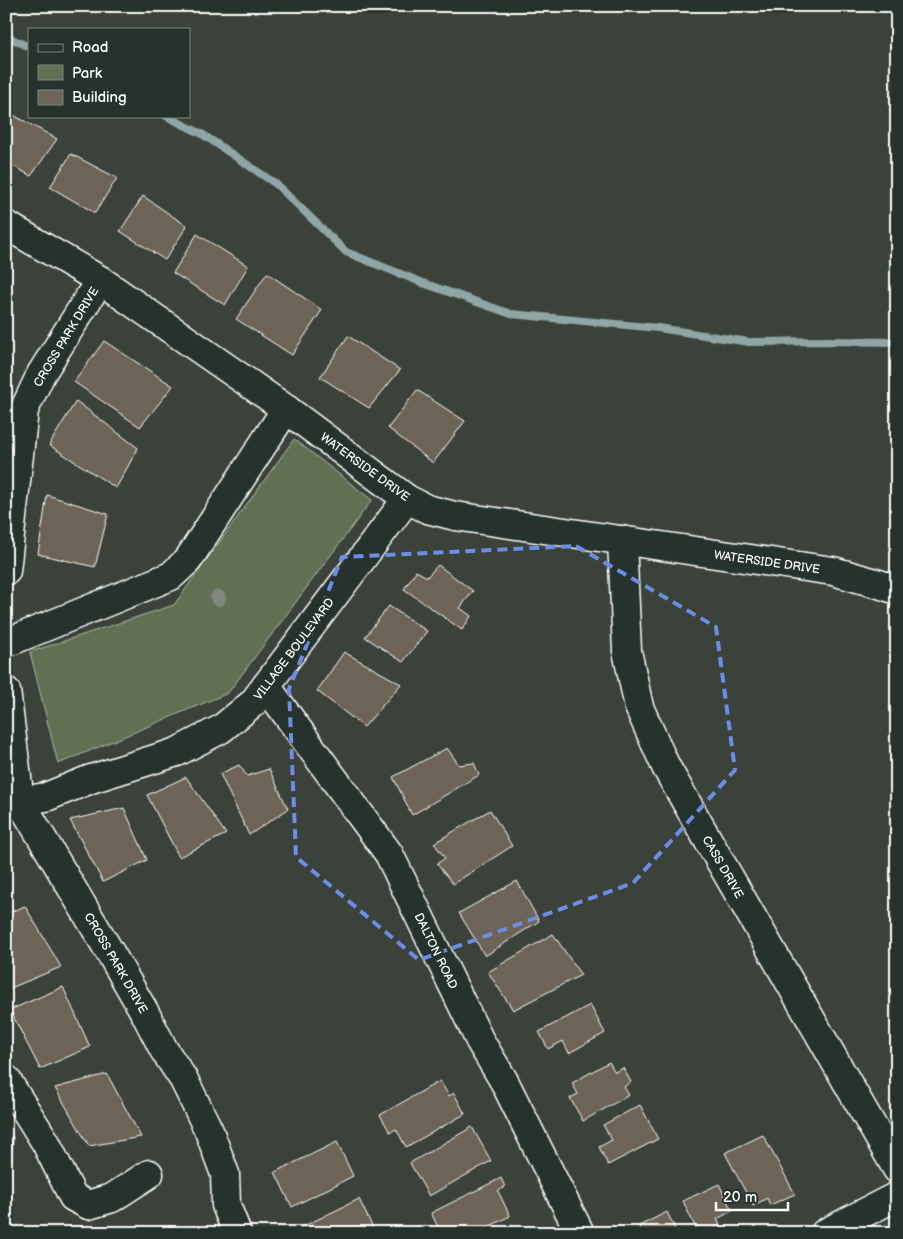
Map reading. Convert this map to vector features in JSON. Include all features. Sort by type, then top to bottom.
[{"type":"street","name":"WATERSIDE DRIVE","points":[[6,225],[100,280],[286,409],[407,500],[427,509],[455,516],[833,571],[897,590]]},
{"type":"street","name":"CROSS PARK DRIVE","points":[[6,571],[24,410],[41,374],[100,280]]},
{"type":"street","points":[[6,643],[171,576],[188,560],[286,409]]},
{"type":"street","name":"VILLAGE BOULEVARD","points":[[13,802],[46,796],[91,779],[177,752],[221,729],[253,703],[407,500]]},
{"type":"street","name":"CASS DRIVE","points":[[622,540],[627,651],[639,707],[666,767],[897,1169]]},
{"type":"street","name":"DALTON ROAD","points":[[266,686],[389,854],[480,1041],[504,1081],[580,1233]]},
{"type":"street","name":"CROSS PARK DRIVE","points":[[6,692],[13,802],[116,963],[164,1050],[184,1080],[209,1131],[225,1174],[226,1205],[237,1233]]},
{"type":"street","points":[[6,1079],[46,1143],[74,1197],[88,1205],[112,1198],[149,1174]]},
{"type":"street","points":[[825,1233],[897,1196]]},
{"type":"highlighted area","points":[[576,546],[716,627],[735,770],[633,883],[419,960],[296,857],[289,689],[342,557]]},
{"type":"green space","points":[[294,439],[372,500],[228,693],[58,764],[30,652],[174,605]]},
{"type":"building","points":[[6,111],[57,139],[31,176],[6,162]]},
{"type":"building","points":[[71,154],[117,178],[95,213],[50,187]]},
{"type":"building","points":[[143,196],[187,226],[165,260],[120,231]]},
{"type":"building","points":[[197,234],[248,266],[225,305],[173,273]]},
{"type":"building","points":[[267,273],[322,310],[292,355],[236,319]]},
{"type":"building","points":[[348,336],[400,370],[369,408],[320,377]]},
{"type":"building","points":[[104,341],[173,386],[140,427],[74,382]]},
{"type":"building","points":[[417,390],[465,421],[433,463],[388,428]]},
{"type":"building","points":[[76,401],[138,448],[116,488],[49,445]]},
{"type":"building","points":[[47,495],[108,514],[95,567],[38,554]]},
{"type":"building","points":[[438,565],[473,591],[460,608],[471,616],[462,630],[404,589],[416,571],[427,577]]},
{"type":"building","points":[[389,606],[427,631],[403,662],[365,637]]},
{"type":"building","points":[[344,652],[401,684],[364,727],[317,691]]},
{"type":"building","points":[[447,748],[459,765],[474,763],[479,775],[412,815],[393,777]]},
{"type":"building","points":[[239,765],[247,776],[269,769],[288,809],[249,835],[220,774]]},
{"type":"building","points":[[186,777],[226,834],[179,857],[147,795]]},
{"type":"building","points":[[124,808],[147,860],[103,882],[70,820]]},
{"type":"building","points":[[490,810],[512,846],[453,884],[437,864],[445,858],[434,843]]},
{"type":"building","points":[[517,881],[539,921],[485,956],[459,913]]},
{"type":"building","points":[[25,906],[61,967],[6,990],[6,914]]},
{"type":"building","points":[[553,934],[581,975],[513,1010],[488,972]]},
{"type":"building","points":[[63,987],[90,1047],[40,1069],[10,1010]]},
{"type":"building","points":[[590,1005],[605,1033],[569,1053],[563,1041],[548,1049],[539,1032]]},
{"type":"building","points":[[609,1062],[615,1072],[623,1068],[631,1082],[624,1087],[629,1095],[583,1121],[570,1098],[578,1094],[572,1083]]},
{"type":"building","points":[[107,1074],[141,1137],[89,1146],[55,1088]]},
{"type":"building","points":[[440,1081],[449,1096],[454,1093],[465,1114],[406,1147],[396,1129],[390,1132],[380,1115]]},
{"type":"building","points":[[640,1105],[658,1139],[608,1165],[599,1147],[612,1140],[603,1125]]},
{"type":"building","points":[[472,1127],[491,1161],[429,1196],[410,1163]]},
{"type":"building","points":[[763,1135],[795,1194],[770,1205],[767,1198],[753,1206],[725,1153]]},
{"type":"building","points":[[6,1137],[13,1137],[10,1182],[6,1182]]},
{"type":"building","points":[[337,1142],[353,1176],[292,1207],[275,1172]]},
{"type":"building","points":[[501,1178],[505,1187],[498,1191],[510,1216],[476,1233],[441,1233],[431,1213]]},
{"type":"building","points":[[719,1184],[732,1211],[717,1219],[720,1225],[705,1233],[698,1233],[683,1201]]},
{"type":"building","points":[[359,1199],[375,1232],[302,1233],[300,1228]]},
{"type":"building","points":[[667,1212],[677,1233],[642,1233],[639,1226]]},
{"type":"waterway","points":[[6,36],[28,47]]},
{"type":"waterway","points":[[170,118],[202,134],[276,184],[346,252],[423,283],[511,314],[658,328],[749,342],[897,342]]}]
